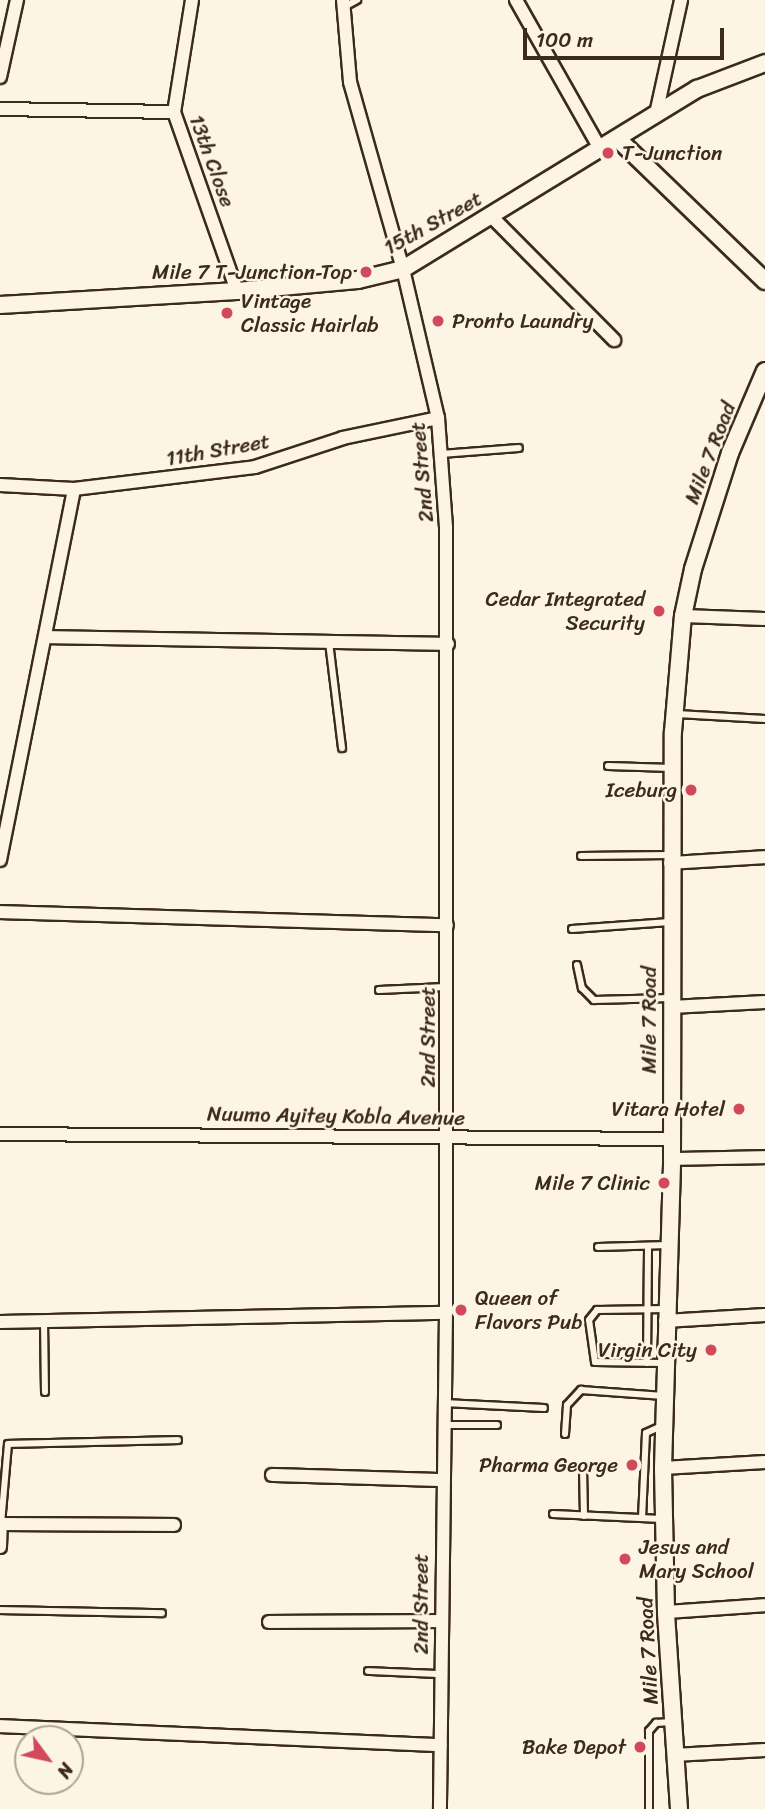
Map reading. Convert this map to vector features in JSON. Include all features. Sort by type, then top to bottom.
[{"type":"street","points":[[0,77],[17,0]]},
{"type":"street","name":"13th Close","points":[[192,0],[174,112],[237,290]]},
{"type":"street","points":[[516,0],[601,150]]},
{"type":"street","points":[[656,114],[681,0]]},
{"type":"street","name":"2nd Street","points":[[343,4],[350,82],[403,269],[438,418],[441,454],[448,644],[446,1313],[441,1480],[440,1809]]},
{"type":"street","name":"15th Street","points":[[0,305],[358,280],[403,269],[619,140],[697,89],[765,64]]},
{"type":"street","points":[[0,109],[174,112]]},
{"type":"street","points":[[619,140],[765,281]]},
{"type":"street","points":[[491,216],[614,340]]},
{"type":"street","name":"Mile 7 Road","points":[[679,1809],[666,1612],[663,1468],[665,1315],[672,1159],[670,859],[675,714],[683,616],[706,523],[765,371]]},
{"type":"street","name":"11th Street","points":[[0,485],[74,489],[255,467],[343,438],[438,418]]},
{"type":"street","points":[[0,860],[47,637],[74,489]]},
{"type":"street","points":[[683,616],[765,619]]},
{"type":"street","points":[[47,637],[448,644]]},
{"type":"street","points":[[670,859],[765,857]]},
{"type":"street","points":[[0,912],[447,925]]},
{"type":"street","points":[[671,1003],[765,1002]]},
{"type":"street","name":"Nuumo Ayitey Kobla Avenue","points":[[0,1134],[671,1139]]},
{"type":"street","points":[[672,1159],[765,1157]]},
{"type":"street","points":[[0,1322],[446,1313]]},
{"type":"street","points":[[665,1315],[765,1315]]},
{"type":"street","points":[[663,1468],[765,1462]]},
{"type":"street","points":[[272,1475],[441,1480]]},
{"type":"street","points":[[0,1547],[1,1524],[174,1525]]},
{"type":"street","points":[[666,1612],[765,1605]]},
{"type":"street","points":[[269,1622],[440,1621]]},
{"type":"street","points":[[0,1726],[441,1745]]},
{"type":"street","points":[[674,1755],[765,1750]]},
{"type":"lane","points":[[343,4],[357,0]]},
{"type":"lane","points":[[441,454],[519,448]]},
{"type":"lane","points":[[329,642],[342,748]]},
{"type":"lane","points":[[675,714],[765,719]]},
{"type":"lane","points":[[608,766],[672,768]]},
{"type":"lane","points":[[581,856],[670,859]]},
{"type":"lane","points":[[572,929],[670,922]]},
{"type":"lane","points":[[577,965],[582,988],[594,1000],[671,1003]]},
{"type":"lane","points":[[379,990],[447,987]]},
{"type":"lane","points":[[598,1247],[668,1245]]},
{"type":"lane","points":[[647,1363],[648,1246]]},
{"type":"lane","points":[[648,1284],[667,1284]]},
{"type":"lane","points":[[664,1363],[595,1362],[589,1320],[597,1310],[648,1309],[665,1315]]},
{"type":"lane","points":[[44,1321],[45,1392]]},
{"type":"lane","points":[[565,1434],[567,1405],[581,1390],[664,1395]]},
{"type":"lane","points":[[444,1403],[544,1408]]},
{"type":"lane","points":[[443,1425],[497,1425]]},
{"type":"lane","points":[[642,1518],[646,1433],[664,1426]]},
{"type":"lane","points":[[1,1524],[8,1444],[178,1440]]},
{"type":"lane","points":[[583,1468],[584,1516]]},
{"type":"lane","points":[[553,1514],[664,1519]]},
{"type":"lane","points":[[0,1610],[162,1614]]},
{"type":"lane","points":[[368,1671],[440,1674]]},
{"type":"lane","points":[[649,1809],[649,1731],[656,1723],[673,1722]]},
{"type":"place","name":"T-Junction","points":[[608,153]]},
{"type":"place","name":"Mile 7 T-Junction Top","points":[[366,272]]},
{"type":"place","name":"Vintage Classic Hairlab","points":[[227,313]]},
{"type":"place","name":"Pronto Laundry","points":[[438,321]]},
{"type":"place","name":"Cedar Integrated Security","points":[[659,611]]},
{"type":"place","name":"Iceburg","points":[[691,790]]},
{"type":"place","name":"Vitara Hotel","points":[[739,1109]]},
{"type":"place","name":"Mile 7 Clinic","points":[[664,1183]]},
{"type":"place","name":"Queen of Flavors Pub","points":[[461,1310]]},
{"type":"place","name":"Virgin City","points":[[711,1350]]},
{"type":"place","name":"Pharma George","points":[[632,1465]]},
{"type":"place","name":"Jesus and Mary School","points":[[625,1559]]},
{"type":"place","name":"Bake Depot","points":[[640,1747]]}]
